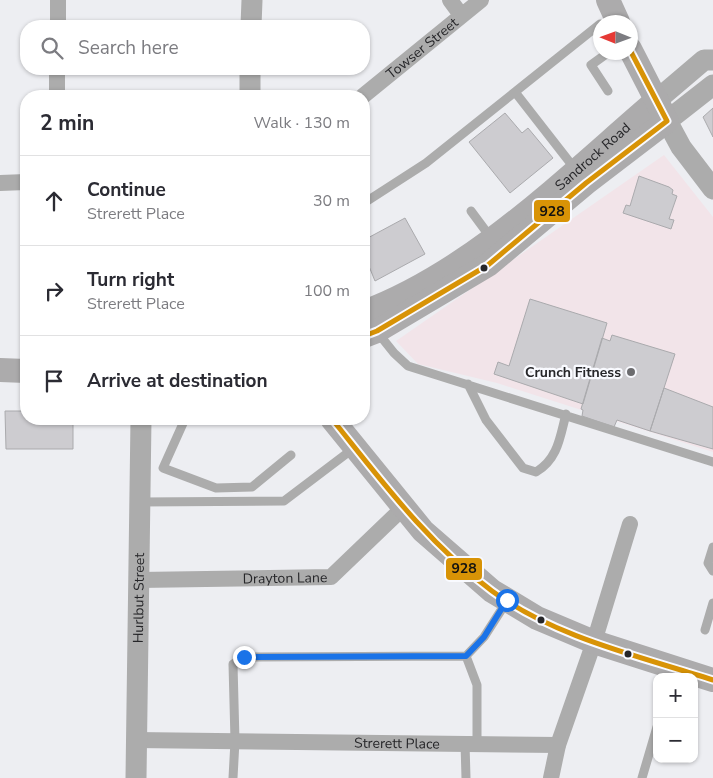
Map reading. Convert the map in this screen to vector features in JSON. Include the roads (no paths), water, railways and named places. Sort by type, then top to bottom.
[{"type":"main road","points":[[636,60],[667,120]]},
{"type":"main road","name":"Sandrock Road","points":[[497,246],[575,170],[657,100]]},
{"type":"main road","name":"Sandrock Road","points":[[370,318],[399,296],[478,251],[497,246],[667,120]]},
{"type":"main road","points":[[0,370],[20,370]]},
{"type":"main road","points":[[337,425],[423,531],[492,591],[537,618],[594,642],[673,672],[713,680]]},
{"type":"street","points":[[58,0],[58,20]]},
{"type":"street","points":[[251,20],[252,0]]},
{"type":"street","points":[[450,0],[461,15]]},
{"type":"street","name":"Towser Street","points":[[370,90],[481,0]]},
{"type":"street","name":"Sandrock Road","points":[[657,100],[704,60],[713,60]]},
{"type":"street","points":[[57,75],[57,90]]},
{"type":"street","points":[[250,75],[250,90]]},
{"type":"street","name":"Sandrock Road","points":[[667,120],[713,85]]},
{"type":"street","points":[[667,120],[681,147],[713,189]]},
{"type":"street","points":[[0,183],[20,182]]},
{"type":"street","name":"Hurlbut Street","points":[[136,778],[140,502],[152,469],[142,425]]},
{"type":"street","name":"Drayton Lane","points":[[139,580],[330,577],[404,507]]},
{"type":"street","points":[[550,778],[558,745],[594,642],[630,524]]},
{"type":"street","name":"Strerett Place","points":[[136,740],[558,745]]},
{"type":"lane","points":[[370,199],[426,163],[593,28]]},
{"type":"lane","points":[[598,60],[591,65],[608,91]]},
{"type":"lane","points":[[515,92],[550,135],[575,170]]},
{"type":"lane","points":[[471,211],[497,246]]},
{"type":"lane","points":[[370,323],[394,353],[408,366],[566,414],[713,462]]},
{"type":"lane","points":[[468,384],[486,420],[523,468],[536,472],[548,465],[556,452],[566,414]]},
{"type":"lane","points":[[181,425],[152,469],[216,488],[252,487],[291,454]]},
{"type":"lane","points":[[140,502],[284,501],[355,447]]},
{"type":"lane","points":[[713,547],[708,563],[713,571]]},
{"type":"lane","points":[[233,778],[235,741],[233,664],[244,657],[466,656],[484,637],[507,600]]},
{"type":"lane","points":[[706,630],[713,603]]},
{"type":"lane","points":[[466,656],[477,685],[466,778]]},
{"type":"lane","points":[[642,778],[653,741]]},
{"type":"place","name":"Crunch Fitness","points":[[631,372]]}]
